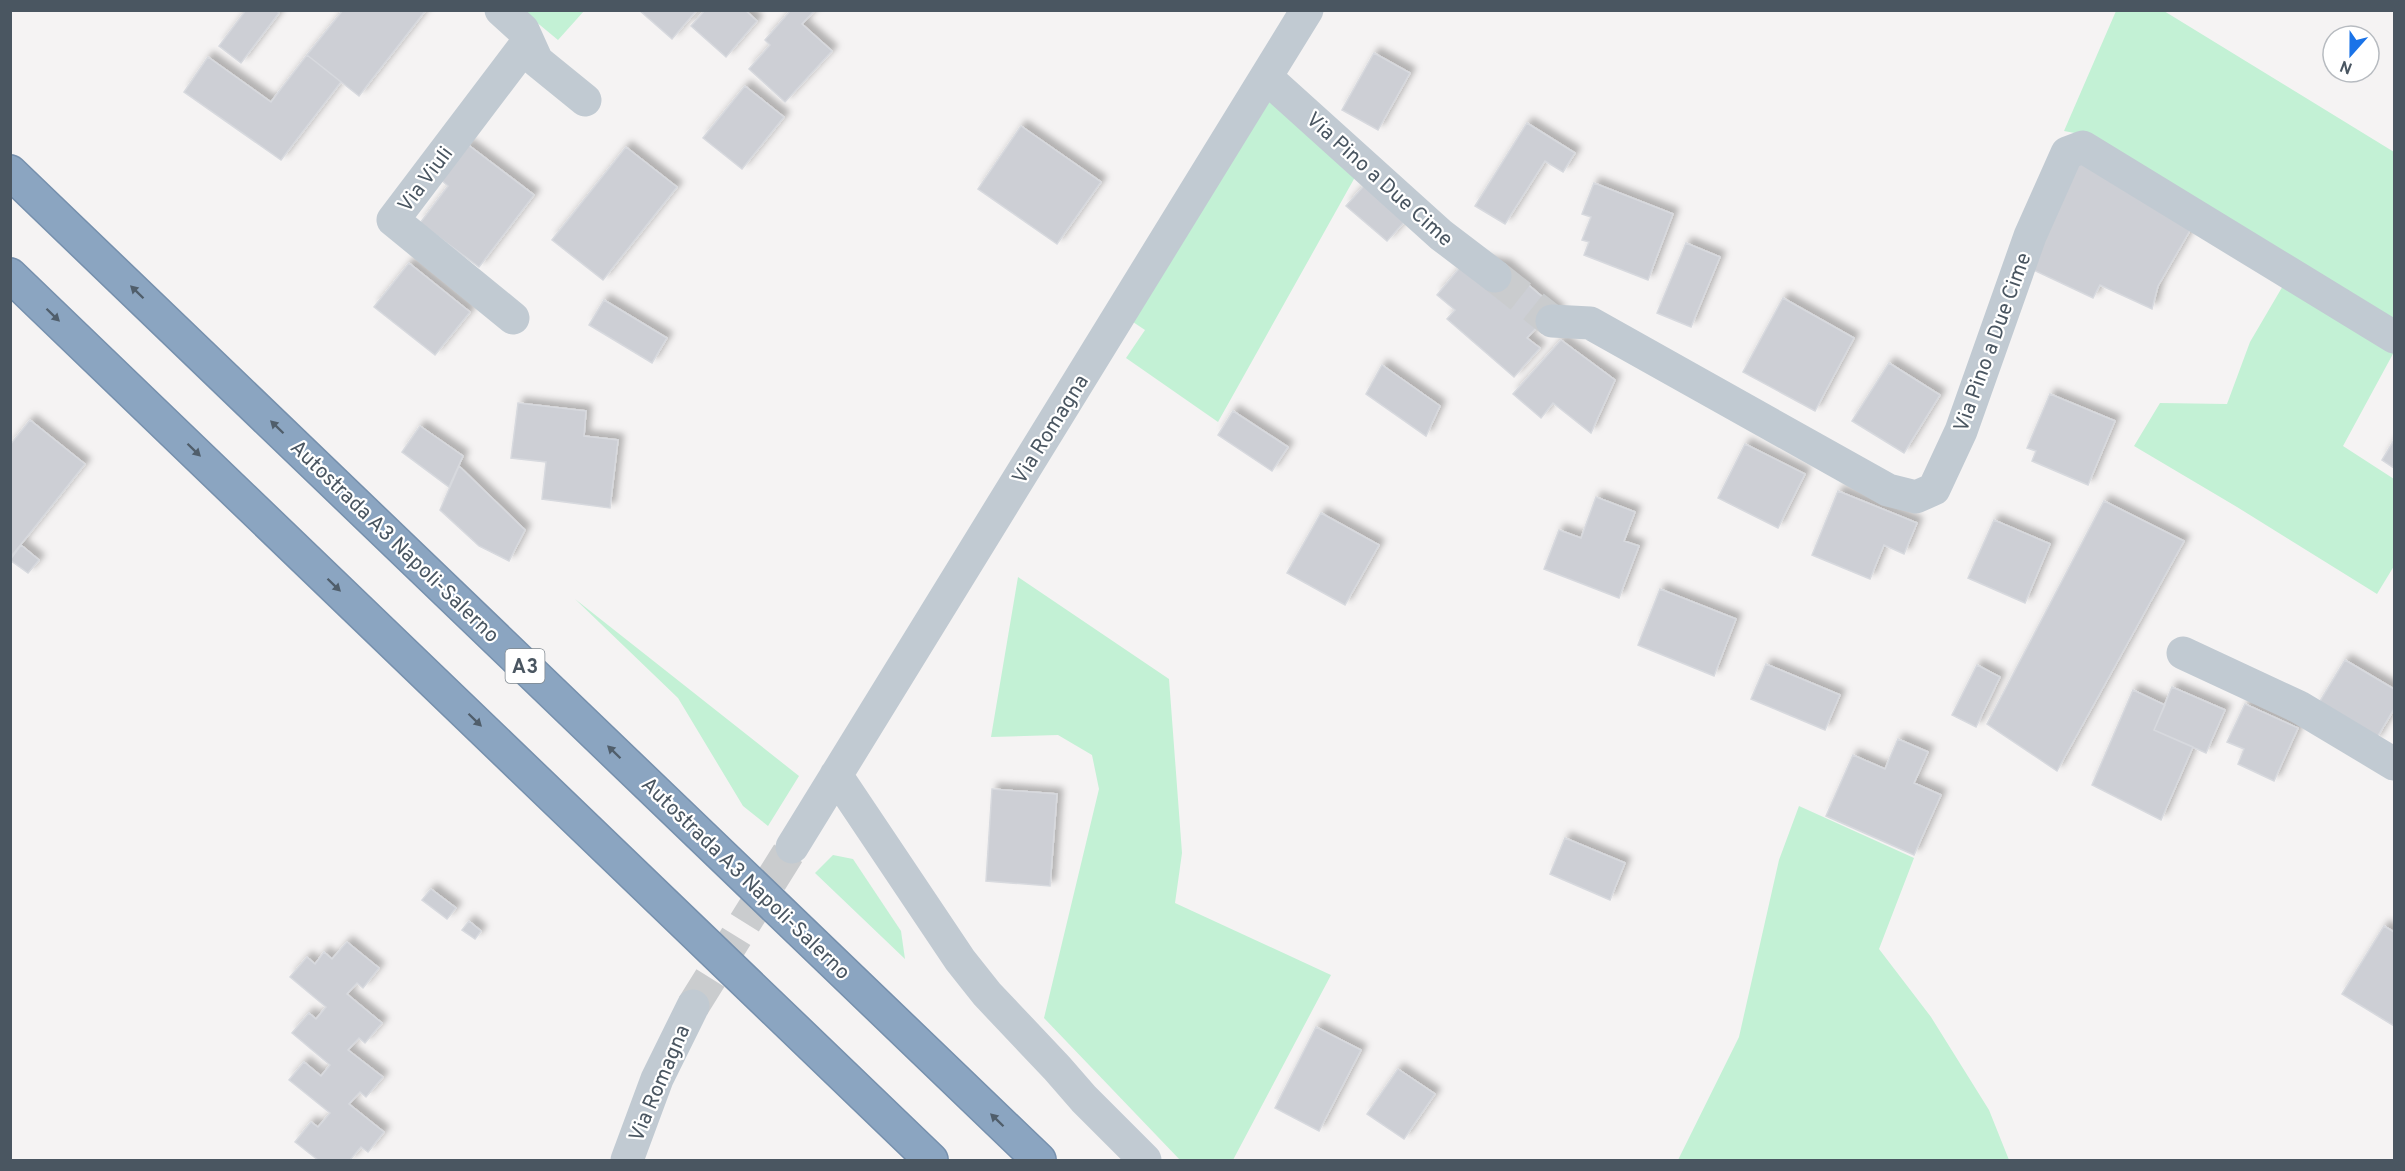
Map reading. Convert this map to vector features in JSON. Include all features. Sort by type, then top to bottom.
[{"type":"highway","name":"Autostrada A3 Napoli-Salerno","points":[[10,172],[1039,1161]]},
{"type":"highway","points":[[10,275],[931,1161]]},
{"type":"street","points":[[501,10],[523,30],[537,61],[585,100]]},
{"type":"street","name":"Via Romagna","points":[[792,847],[1267,78],[1306,10]]},
{"type":"street","name":"Via Viuli","points":[[513,318],[393,220],[527,43]]},
{"type":"street","name":"Via Pino a Due Cime","points":[[1267,78],[1441,235],[1495,276]]},
{"type":"street","name":"Via Pino a Due Cime","points":[[1552,321],[1590,323],[1888,490],[1916,497],[1934,489],[1961,431],[2030,236],[2067,153],[2084,147],[2394,337]]},
{"type":"street","points":[[2183,653],[2299,707],[2394,764]]},
{"type":"street","points":[[836,775],[974,977],[1084,1100],[1145,1161]]},
{"type":"street","name":"Via Romagna","points":[[627,1161],[657,1079],[693,1006]]},
{"type":"green space","points":[[523,11],[584,11],[558,40]]},
{"type":"green space","points":[[2116,11],[2164,11],[2394,152],[2394,323],[2080,134],[2064,131]]},
{"type":"green space","points":[[1268,93],[1359,170],[1218,422],[1126,358],[1145,330],[1133,322]]},
{"type":"green space","points":[[2284,284],[2394,352],[2343,446],[2394,479],[2394,566],[2377,594],[2134,446],[2160,403],[2227,404],[2250,342]]},
{"type":"green space","points":[[1018,577],[1169,679],[1182,853],[1175,903],[1331,975],[1233,1160],[1180,1160],[1044,1018],[1099,789],[1092,755],[1058,735],[991,737]]},
{"type":"green space","points":[[575,599],[799,776],[768,826],[743,806],[678,698]]},
{"type":"green space","points":[[1799,806],[1914,858],[1879,949],[1931,1017],[1989,1110],[2009,1160],[1678,1160],[1739,1037],[1779,860]]},
{"type":"green space","points":[[833,855],[853,859],[901,931],[905,959],[815,873]]},
{"type":"building","points":[[246,10],[276,10],[279,13],[241,63],[219,46]]},
{"type":"building","points":[[343,10],[426,10],[359,96],[307,55]]},
{"type":"building","points":[[639,10],[697,10],[672,39]]},
{"type":"building","points":[[705,10],[745,10],[757,21],[726,57],[691,26]]},
{"type":"building","points":[[791,10],[815,10],[802,24],[832,51],[785,102],[749,69],[770,45],[765,40]]},
{"type":"building","points":[[1374,53],[1410,73],[1378,130],[1342,110]]},
{"type":"building","points":[[307,55],[341,82],[281,160],[184,92],[208,57],[271,102]]},
{"type":"building","points":[[745,86],[784,117],[742,169],[703,138]]},
{"type":"building","points":[[1527,123],[1575,153],[1563,172],[1545,161],[1505,224],[1475,206]]},
{"type":"building","points":[[1021,126],[1101,182],[1057,244],[978,189]]},
{"type":"building","points":[[467,144],[534,195],[479,267],[420,223],[448,186],[440,179]]},
{"type":"building","points":[[626,147],[677,187],[603,280],[552,240]]},
{"type":"building","points":[[2081,154],[2192,227],[2158,286],[2152,309],[2100,285],[2093,298],[2027,267]]},
{"type":"building","points":[[1369,180],[1408,218],[1387,241],[1346,206]]},
{"type":"building","points":[[1594,183],[1673,214],[1648,280],[1584,255],[1589,242],[1582,240],[1591,217],[1582,214]]},
{"type":"building","points":[[1686,243],[1720,257],[1691,327],[1657,313]]},
{"type":"building","points":[[1467,259],[1505,265],[1560,312],[1538,326],[1527,338],[1540,348],[1514,377],[1447,319],[1455,310],[1437,295]]},
{"type":"building","points":[[409,263],[470,312],[435,355],[374,307]]},
{"type":"building","points":[[1783,298],[1854,338],[1815,411],[1743,372]]},
{"type":"building","points":[[604,300],[667,338],[652,363],[589,325]]},
{"type":"building","points":[[1561,340],[1615,380],[1591,433],[1553,403],[1541,418],[1513,394]]},
{"type":"building","points":[[1889,363],[1940,395],[1904,453],[1852,421]]},
{"type":"building","points":[[1382,365],[1440,406],[1426,436],[1366,394]]},
{"type":"building","points":[[2050,394],[2115,421],[2088,485],[2032,461],[2036,451],[2027,448]]},
{"type":"building","points":[[518,403],[586,411],[584,436],[618,440],[610,508],[542,499],[546,462],[511,458]]},
{"type":"building","points":[[1233,411],[1288,447],[1272,471],[1218,435]]},
{"type":"building","points":[[30,420],[85,464],[10,558],[10,445]]},
{"type":"building","points":[[420,426],[463,456],[449,487],[402,452]]},
{"type":"building","points":[[2394,440],[2394,468],[2382,460]]},
{"type":"building","points":[[1745,444],[1805,474],[1778,528],[1718,498]]},
{"type":"building","points":[[459,466],[525,530],[509,561],[479,546],[440,510]]},
{"type":"building","points":[[1838,491],[1917,523],[1904,554],[1884,545],[1870,579],[1812,555]]},
{"type":"building","points":[[1596,497],[1635,512],[1624,541],[1639,546],[1619,598],[1544,569],[1559,530],[1581,538]]},
{"type":"building","points":[[2104,501],[2184,541],[2057,771],[1987,724]]},
{"type":"building","points":[[1321,513],[1379,545],[1345,605],[1287,573]]},
{"type":"building","points":[[1994,520],[2050,544],[2025,603],[1968,578]]},
{"type":"building","points":[[21,545],[39,560],[28,573],[10,560]]},
{"type":"building","points":[[1660,589],[1736,619],[1714,676],[1638,645]]},
{"type":"building","points":[[2345,660],[2394,689],[2394,709],[2375,741],[2317,706]]},
{"type":"building","points":[[1766,664],[1840,695],[1825,730],[1751,699]]},
{"type":"building","points":[[1977,665],[2000,677],[1976,727],[1952,715]]},
{"type":"building","points":[[2172,687],[2225,710],[2206,753],[2154,730]]},
{"type":"building","points":[[2133,690],[2165,705],[2154,730],[2193,747],[2161,820],[2092,785]]},
{"type":"building","points":[[2245,704],[2298,728],[2274,781],[2238,764],[2244,749],[2227,742]]},
{"type":"building","points":[[1898,739],[1928,752],[1914,783],[1941,795],[1914,855],[1826,816],[1853,755],[1885,769]]},
{"type":"building","points":[[992,789],[1057,794],[1050,886],[986,881]]},
{"type":"building","points":[[1565,838],[1625,863],[1610,900],[1550,874]]},
{"type":"building","points":[[431,889],[456,908],[447,919],[422,900]]},
{"type":"building","points":[[469,921],[481,931],[475,939],[462,930]]},
{"type":"building","points":[[2384,926],[2394,932],[2394,1026],[2342,994]]},
{"type":"building","points":[[347,942],[379,968],[363,988],[357,983],[347,994],[382,1023],[365,1043],[359,1038],[348,1050],[383,1077],[366,1097],[360,1092],[349,1104],[384,1132],[368,1152],[361,1147],[350,1160],[318,1160],[295,1142],[311,1122],[318,1127],[330,1113],[289,1080],[304,1062],[321,1076],[330,1065],[292,1033],[309,1013],[316,1019],[326,1007],[290,977],[307,957],[315,964],[324,952],[332,959]]},
{"type":"building","points":[[1316,1027],[1361,1050],[1319,1131],[1275,1108]]},
{"type":"building","points":[[1398,1069],[1435,1094],[1404,1139],[1367,1114]]},
{"type":"tunnel","points":[[1495,276],[1552,321]]},
{"type":"tunnel","points":[[693,1006],[792,847]]}]
